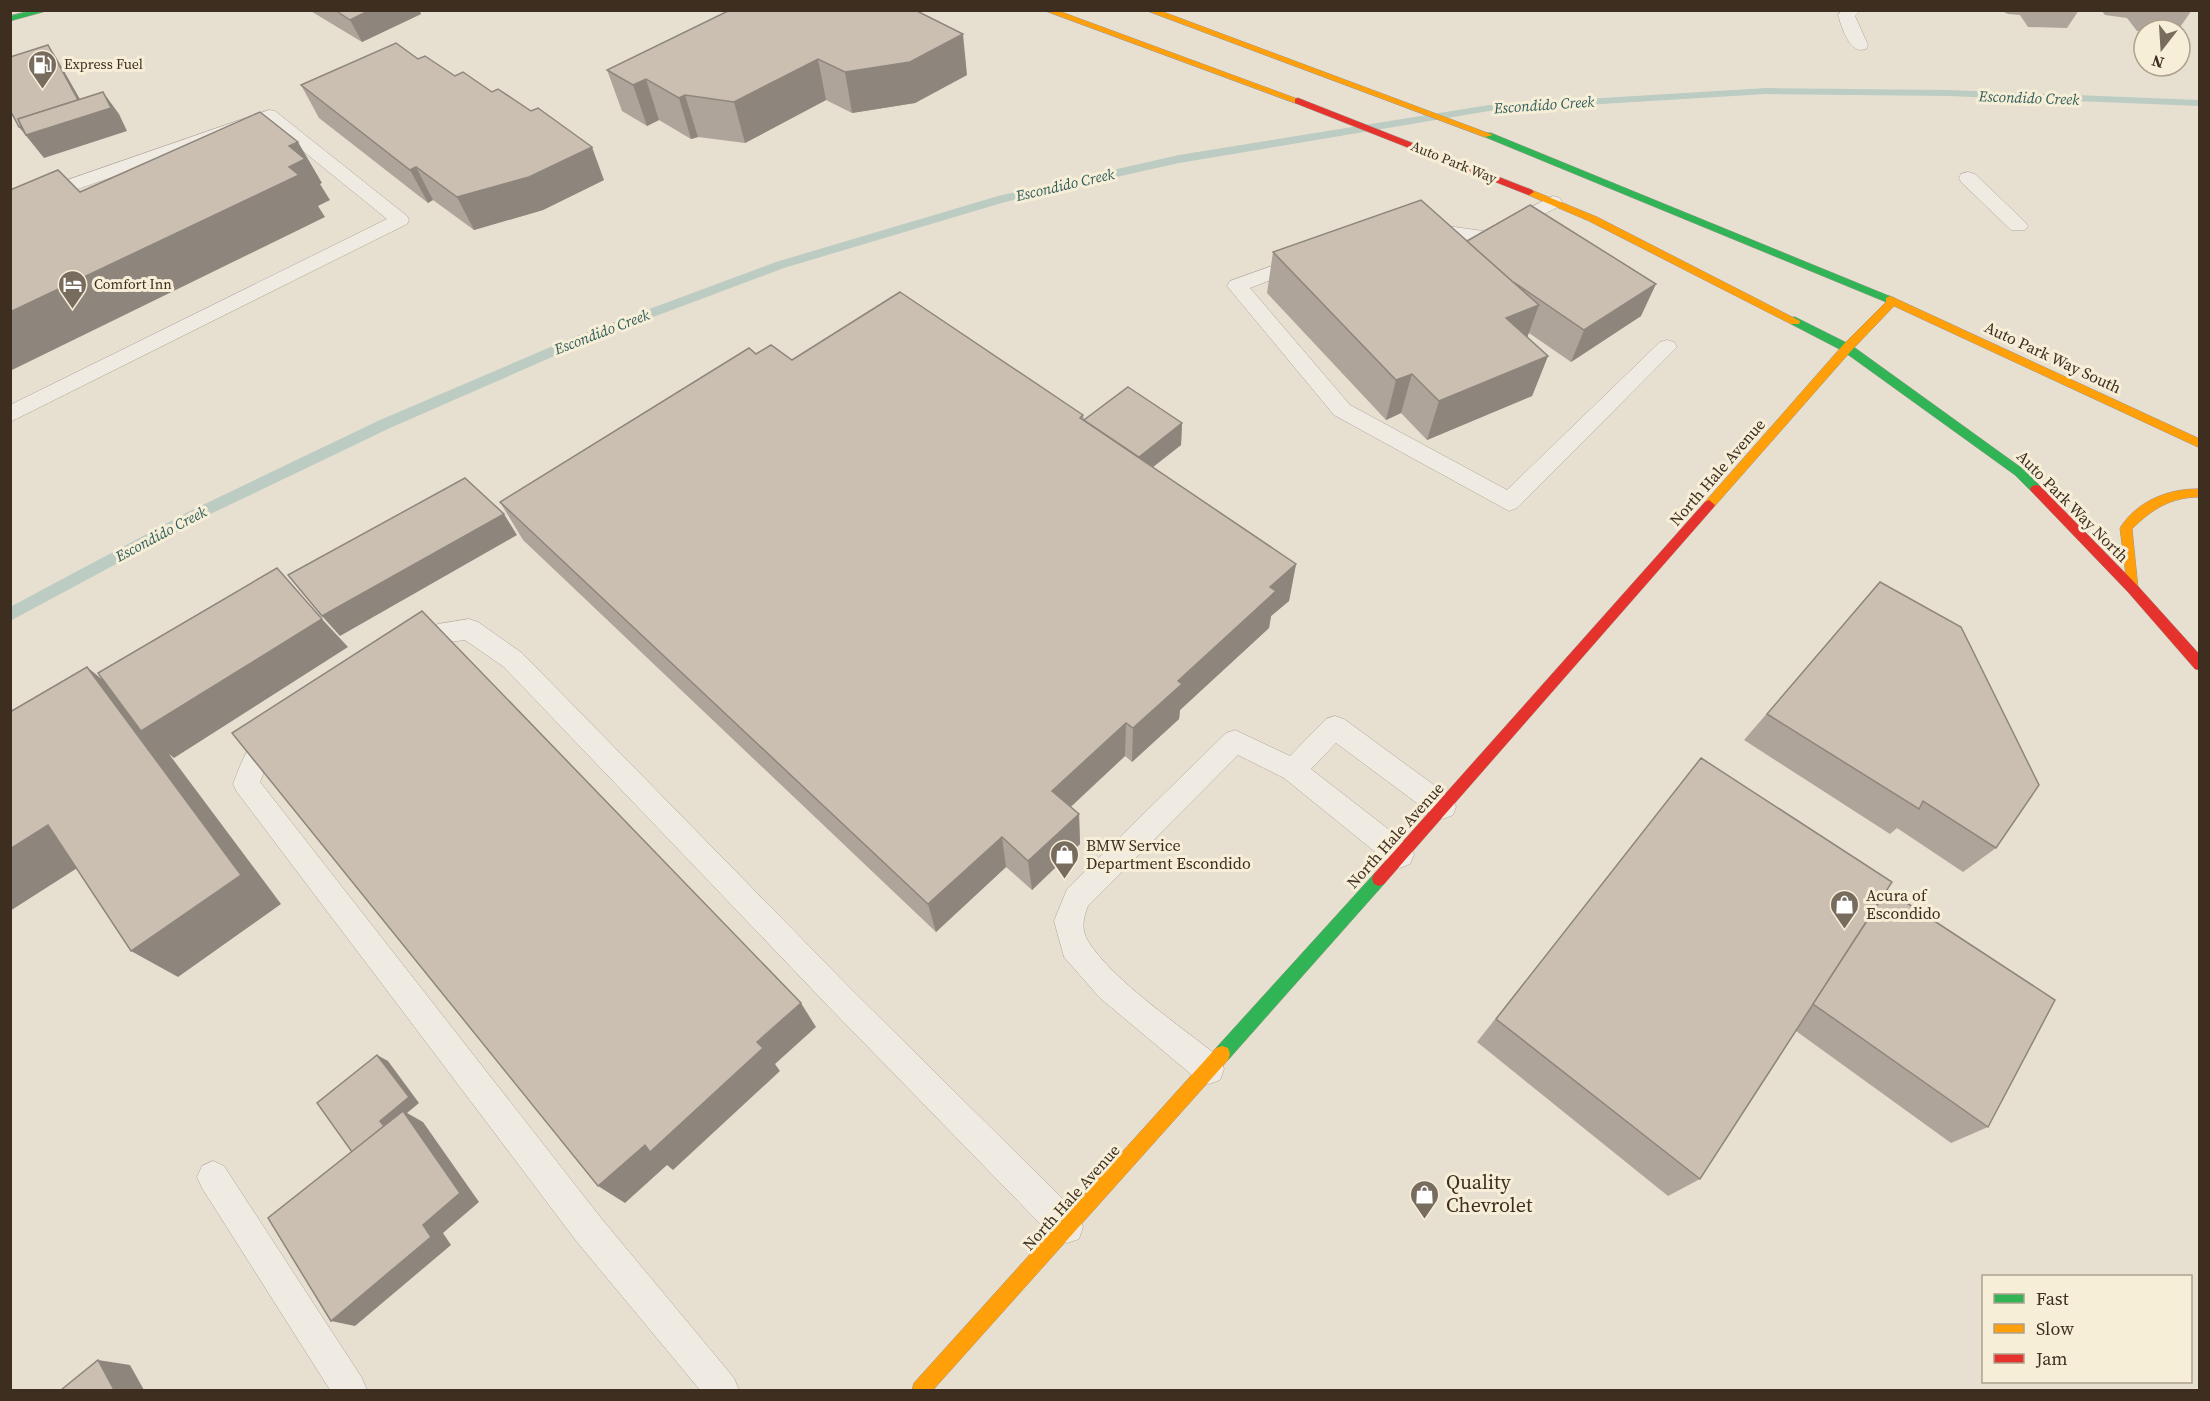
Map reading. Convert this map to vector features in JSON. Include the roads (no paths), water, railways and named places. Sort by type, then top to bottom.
[{"type":"main road","points":[[10,19],[46,10]]},
{"type":"main road","name":"Auto Park Way","points":[[1047,10],[1273,91],[1454,161],[1552,202],[1640,242],[1847,348]]},
{"type":"main road","points":[[1149,10],[1530,151],[1893,301]]},
{"type":"main road","points":[[1093,27],[1112,23],[1153,34]]},
{"type":"main road","points":[[1190,41],[1211,34]]},
{"type":"main road","name":"North Hale Avenue","points":[[921,1390],[1443,807],[1847,348],[1893,301]]},
{"type":"main road","name":"Auto Park Way South","points":[[1893,301],[2199,444]]},
{"type":"main road","name":"Auto Park Way North","points":[[1847,348],[2019,472],[2132,588],[2199,665]]},
{"type":"main road","points":[[2132,588],[2126,528],[2142,510],[2163,496],[2199,493]]},
{"type":"lane","points":[[1853,10],[1846,15],[1851,30],[1860,45]]},
{"type":"lane","points":[[10,207],[269,115],[400,220],[10,414]]},
{"type":"lane","points":[[1968,178],[2018,226]]},
{"type":"lane","points":[[1401,225],[1486,237],[1552,202]]},
{"type":"lane","points":[[1325,254],[1237,286],[1342,410],[1509,502],[1667,347]]},
{"type":"lane","points":[[387,655],[438,634],[469,629],[513,660],[840,998],[1066,1227]]},
{"type":"lane","points":[[293,720],[258,755],[246,784],[589,1230],[722,1390]]},
{"type":"lane","points":[[1293,770],[1335,727],[1443,807]]},
{"type":"lane","points":[[1209,1069],[1110,988],[1074,947],[1068,921],[1077,898],[1235,741],[1293,770],[1400,855]]},
{"type":"lane","points":[[213,1178],[350,1390]]},
{"type":"waterway","name":"Escondido Creek","points":[[10,615],[195,515],[385,424],[579,340],[780,265],[1002,199],[1179,159],[1489,108],[1766,91],[1949,93],[2200,103]]},
{"type":"place","name":"Express Fuel","points":[[43,90]]},
{"type":"place","name":"Comfort Inn","points":[[73,310]]},
{"type":"place","name":"BMW Service Department Escondido","points":[[1065,880]]},
{"type":"place","name":"Acura of Escondido","points":[[1845,930]]},
{"type":"place","name":"Quality Chevrolet","points":[[1425,1220]]}]
